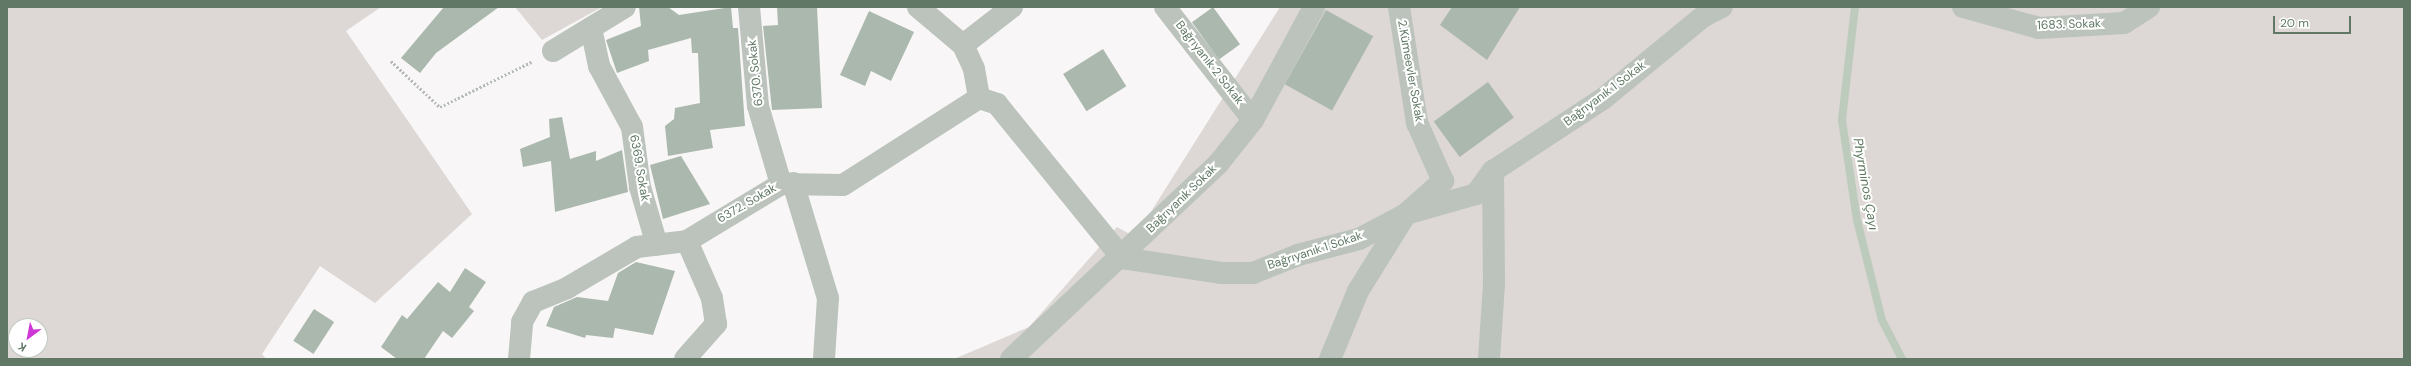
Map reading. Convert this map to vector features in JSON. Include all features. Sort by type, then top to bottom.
[{"type":"street","points":[[553,51],[625,7]]},
{"type":"street","name":"6370. Sokak","points":[[749,7],[758,106],[828,298],[824,359]]},
{"type":"street","points":[[918,7],[963,45],[974,70],[979,98],[997,104],[1122,258]]},
{"type":"street","points":[[963,45],[1012,7]]},
{"type":"street","name":"Bağrıyanık 2 Sokak","points":[[1165,7],[1253,120]]},
{"type":"street","name":"Bağrıyanık Sokak","points":[[1011,359],[1122,258],[1218,164],[1253,120],[1314,7]]},
{"type":"street","name":"2.Kümeevler Sokak","points":[[1330,359],[1358,291],[1406,214],[1443,181],[1417,122],[1399,7]]},
{"type":"street","name":"Bağrıyanık 1 Sokak","points":[[1122,258],[1221,273],[1253,273],[1298,255],[1359,239],[1406,214],[1476,194],[1493,171],[1604,98],[1704,16],[1722,7]]},
{"type":"street","name":"1683. Sokak","points":[[1963,7],[2039,28],[2124,23],[2149,7]]},
{"type":"street","name":"6369. Sokak","points":[[591,28],[599,66],[632,127],[640,187],[657,245]]},
{"type":"street","name":"6372. Sokak","points":[[519,359],[522,322],[533,302],[567,288],[637,247],[687,241],[787,184],[843,185],[979,98]]},
{"type":"street","points":[[1489,359],[1494,283],[1493,171]]},
{"type":"street","points":[[685,359],[716,324],[712,298],[687,241]]},
{"type":"path","points":[[392,61],[440,107],[553,51]]},
{"type":"shaded area","points":[[7,7],[381,7],[346,31],[472,214],[375,303],[320,266],[262,354],[266,359],[7,359]]},
{"type":"shaded area","points":[[515,7],[602,7],[542,40]]},
{"type":"shaded area","points":[[1280,7],[2404,7],[2404,359],[954,359],[1029,327],[1117,227],[1135,237]]},
{"type":"building","points":[[444,7],[499,7],[436,53],[420,73],[401,58]]},
{"type":"building","points":[[639,7],[668,7],[679,15],[731,7],[733,28],[738,28],[745,126],[710,130],[713,148],[668,156],[665,126],[674,119],[675,108],[700,103],[698,53],[692,53],[691,38],[648,50],[649,61],[617,73],[606,40],[641,26]]},
{"type":"building","points":[[777,7],[817,7],[822,108],[772,110],[763,26],[778,25]]},
{"type":"building","points":[[1213,7],[1240,44],[1219,59],[1192,22]]},
{"type":"building","points":[[1452,7],[1520,7],[1487,60],[1440,25]]},
{"type":"building","points":[[1326,10],[1373,36],[1332,111],[1285,84]]},
{"type":"building","points":[[869,11],[914,32],[891,81],[871,71],[865,86],[840,75]]},
{"type":"building","points":[[1103,49],[1126,86],[1086,111],[1063,74]]},
{"type":"building","points":[[1488,82],[1514,118],[1460,157],[1434,121]]},
{"type":"building","points":[[562,117],[570,159],[596,151],[596,161],[622,150],[628,192],[555,212],[551,161],[523,167],[520,149],[550,137],[549,119]]},
{"type":"building","points":[[681,156],[710,204],[663,219],[650,165]]},
{"type":"building","points":[[636,262],[675,271],[653,335],[615,328],[613,338],[586,335],[585,338],[546,326],[554,307],[577,297],[608,301],[618,273]]},
{"type":"building","points":[[465,268],[486,282],[469,307],[474,311],[452,338],[443,331],[424,359],[397,359],[381,347],[402,315],[407,319],[438,282],[450,292]]},
{"type":"building","points":[[314,309],[334,322],[313,354],[293,341]]},
{"type":"waterway","name":"Phyrminos Çayı","points":[[1855,7],[1842,120],[1857,220],[1882,320],[1902,359]]}]
